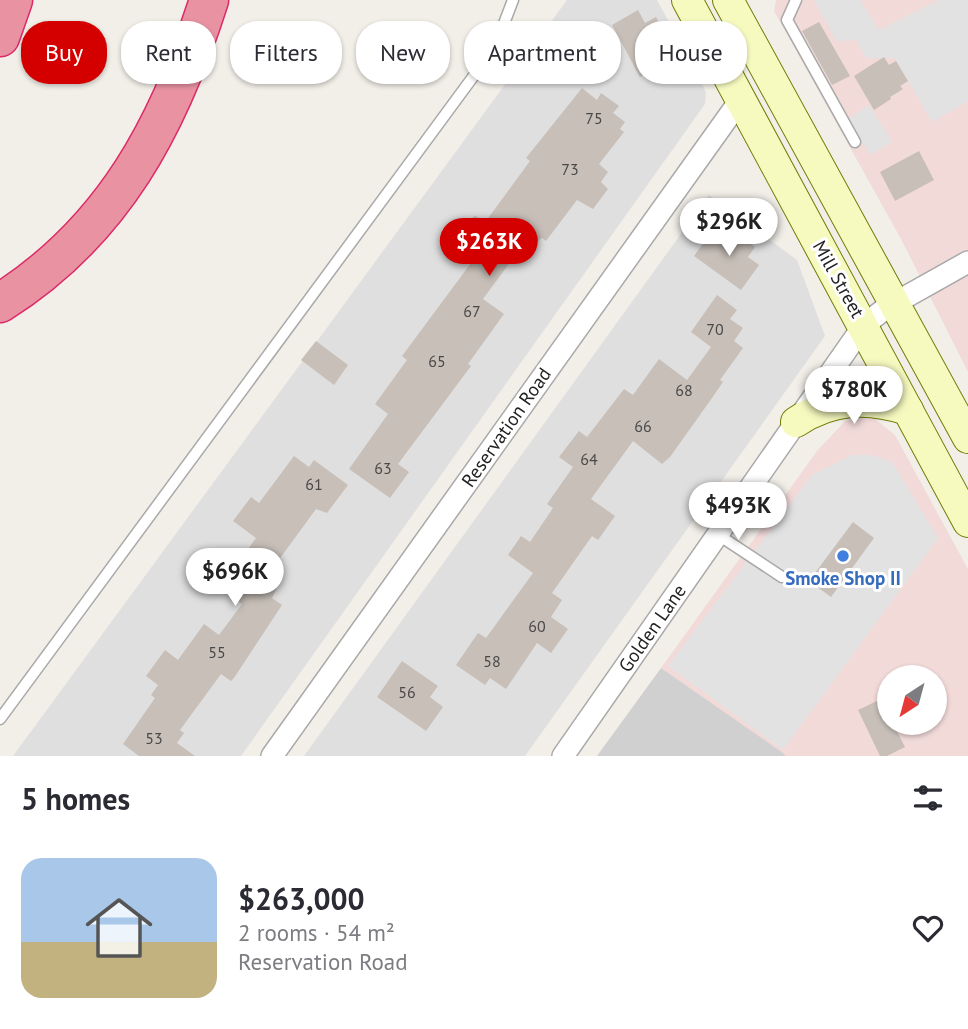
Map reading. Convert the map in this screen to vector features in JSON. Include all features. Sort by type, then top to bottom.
[{"type":"highway","points":[[0,37],[13,0]]},
{"type":"highway","points":[[0,303],[61,258],[116,198],[155,135],[176,93],[209,0]]},
{"type":"main road","name":"Mill Street","points":[[727,0],[968,438]]},
{"type":"main road","name":"Mill Street","points":[[689,1],[968,522]]},
{"type":"main road","points":[[796,422],[824,407],[855,400],[908,410]]},
{"type":"street","name":"Reservation Road","points":[[272,756],[741,99]]},
{"type":"street","name":"Golden Lane","points":[[563,756],[864,325],[894,304],[968,262]]},
{"type":"lane","points":[[0,719],[495,47],[513,0]]},
{"type":"lane","points":[[796,0],[787,20],[855,142]]},
{"type":"lane","points":[[717,534],[782,577]]},
{"type":"shaded area","points":[[567,0],[657,0],[668,21],[635,21],[635,84],[702,84],[706,93],[705,104],[241,756],[13,756],[505,84],[621,84],[621,21],[552,21]]},
{"type":"shaded area","points":[[776,0],[968,0],[968,372],[901,239],[774,11]]},
{"type":"shaded area","points":[[814,0],[860,0],[879,30],[939,0],[968,0],[968,101],[932,122],[895,58],[866,58],[856,40],[836,41]]},
{"type":"shaded area","points":[[869,105],[892,142],[870,155],[848,119]]},
{"type":"shaded area","points":[[709,195],[797,260],[825,336],[525,756],[304,756]]},
{"type":"shaded area","points":[[875,419],[895,435],[968,569],[968,756],[786,756],[661,668],[817,451],[845,421]]},
{"type":"shaded area","points":[[852,455],[872,455],[892,462],[938,538],[783,750],[668,666],[812,475]]},
{"type":"shaded area","points":[[661,668],[783,753],[786,756],[597,756]]},
{"type":"building","points":[[638,10],[644,21],[635,21],[635,68],[621,42],[619,21]]},
{"type":"building","points":[[819,22],[850,76],[832,85],[802,31]]},
{"type":"building","points":[[884,57],[889,65],[896,61],[908,81],[900,86],[903,89],[874,110],[854,76]]},
{"type":"building","points":[[582,88],[597,100],[601,93],[619,106],[613,113],[625,122],[620,129],[624,132],[599,164],[608,172],[601,182],[608,189],[593,209],[577,200],[546,241],[542,238],[538,241],[530,235],[483,299],[504,314],[468,364],[471,366],[398,464],[409,472],[390,498],[349,469],[388,414],[375,404],[407,360],[402,356],[471,263],[448,246],[466,221],[475,216],[486,221],[530,161],[526,158]]},
{"type":"building","points":[[919,151],[934,180],[895,201],[880,172]]},
{"type":"building","points":[[731,230],[755,247],[748,257],[759,265],[741,290],[694,256],[712,231],[723,240]]},
{"type":"building","points":[[717,295],[737,310],[730,319],[743,328],[734,341],[743,348],[720,380],[723,382],[670,457],[662,464],[633,441],[591,499],[615,516],[598,540],[592,536],[552,593],[562,600],[551,617],[568,629],[551,653],[537,643],[506,689],[490,678],[485,685],[456,665],[478,633],[486,638],[533,573],[508,555],[521,536],[530,542],[553,508],[547,504],[573,467],[559,457],[579,431],[587,437],[624,389],[633,395],[659,359],[687,380],[711,347],[691,332]]},
{"type":"building","points":[[316,341],[348,365],[334,385],[301,360]]},
{"type":"building","points":[[294,456],[309,467],[314,460],[348,485],[327,513],[316,509],[270,572],[281,580],[272,598],[282,605],[234,678],[231,681],[221,674],[180,730],[184,733],[177,743],[195,756],[139,756],[123,744],[155,698],[151,695],[158,685],[146,676],[165,650],[178,660],[204,624],[219,635],[242,604],[220,588],[256,538],[233,521],[251,497],[259,503]]},
{"type":"building","points":[[853,522],[874,538],[831,597],[809,581]]},
{"type":"building","points":[[402,661],[438,686],[430,697],[443,707],[426,731],[377,697]]},
{"type":"building","points":[[877,701],[877,735],[899,735],[905,747],[887,756],[880,756],[858,710]]},
{"type":"place","name":"Smoke Shop II","points":[[843,556]]}]
